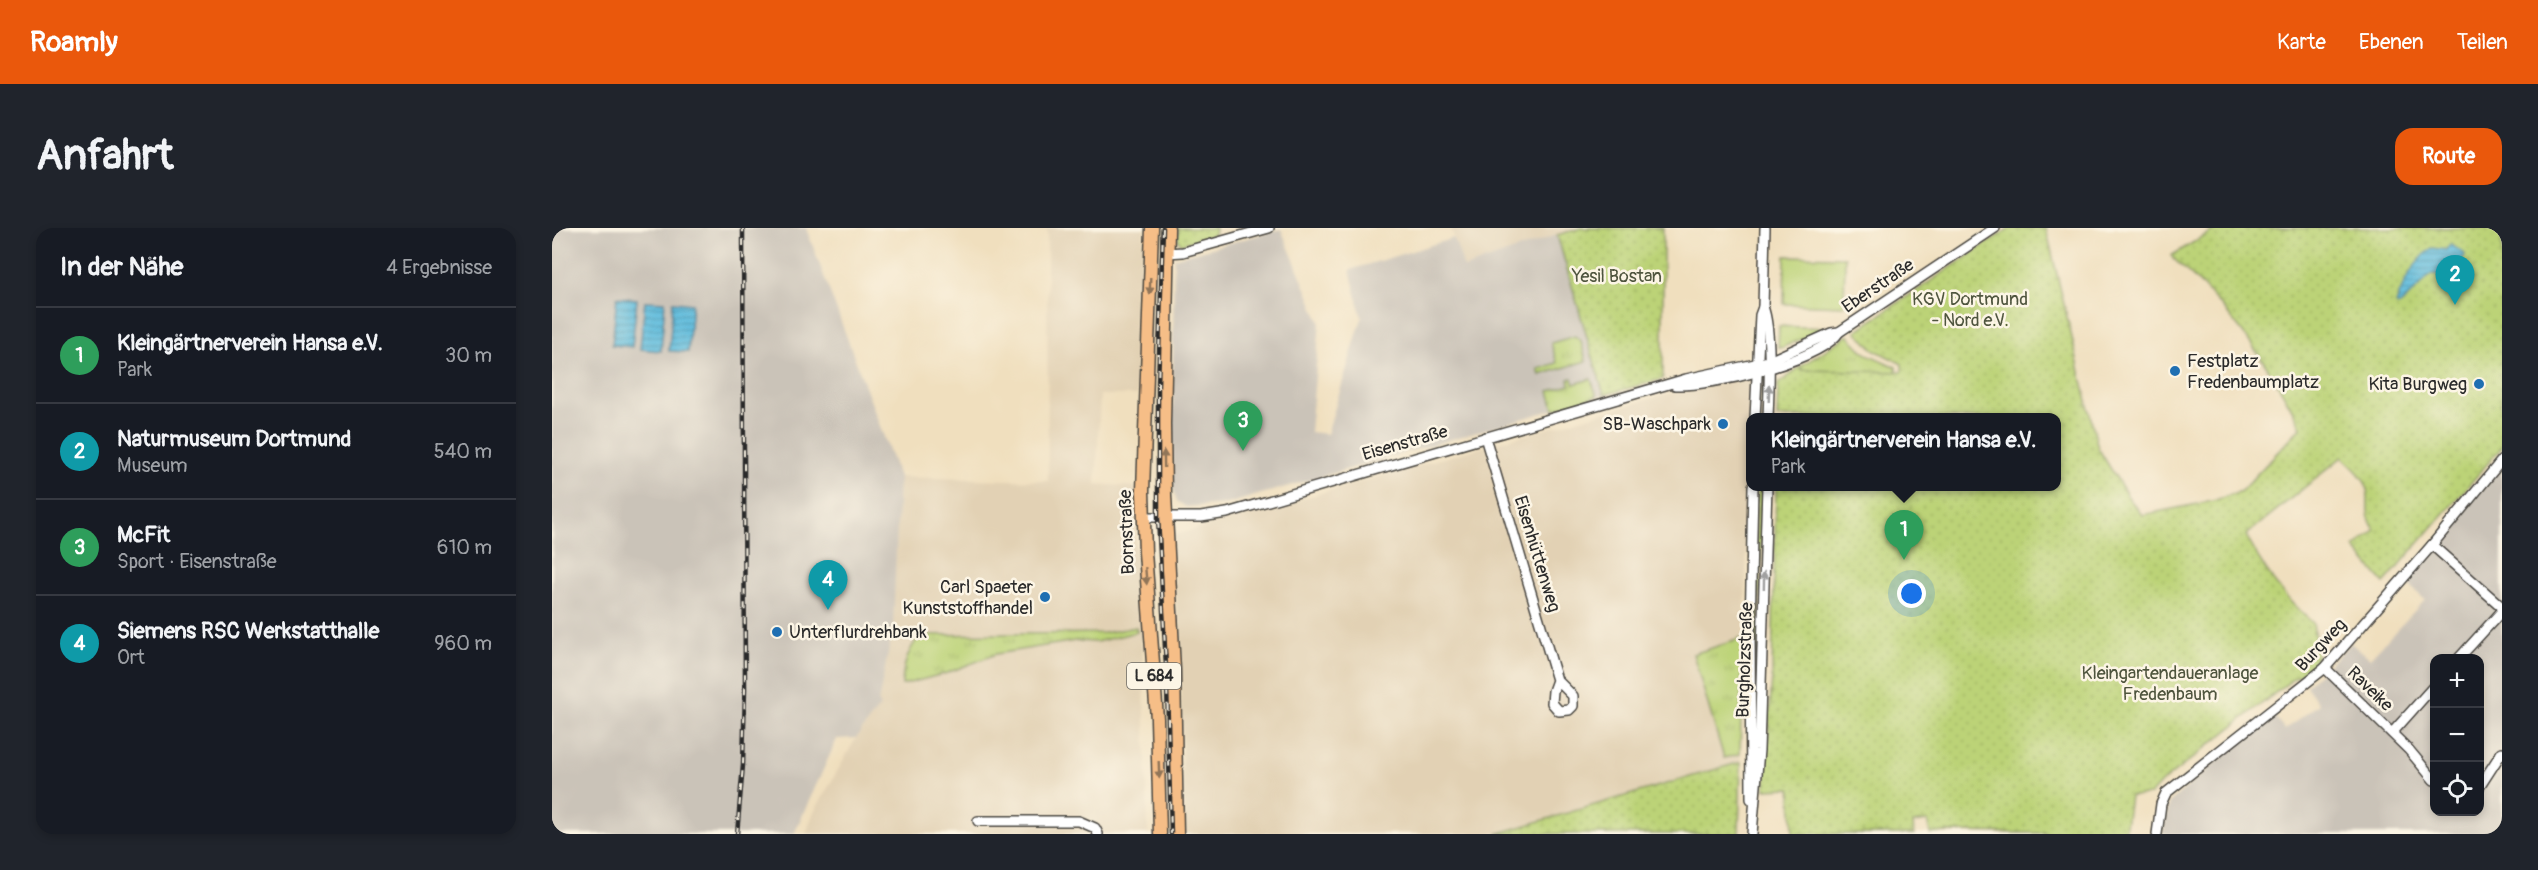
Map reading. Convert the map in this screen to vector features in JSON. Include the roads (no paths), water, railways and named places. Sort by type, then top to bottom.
[{"type":"main road","name":"Bornstraße","points":[[1152,228],[1144,518],[1157,719],[1160,834]]},
{"type":"main road","name":"L 684","points":[[1168,228],[1164,385],[1166,518],[1174,670],[1177,834]]},
{"type":"street","points":[[1167,253],[1183,252],[1269,228]]},
{"type":"street","points":[[1755,413],[1760,315],[1763,307],[1765,228]]},
{"type":"street","name":"Eberstraße","points":[[1757,368],[1822,345],[1835,338],[1839,332],[1995,228]]},
{"type":"street","points":[[1763,307],[1766,315],[1769,365],[1768,413]]},
{"type":"street","name":"Eisenstraße","points":[[1144,518],[1202,517],[1227,513],[1643,391],[1672,385],[1686,379],[1757,368]]},
{"type":"street","name":"Eisenhüttenweg","points":[[1485,437],[1557,680]]},
{"type":"street","name":"Burgweg","points":[[2157,834],[2161,804],[2166,794],[2325,668],[2433,545],[2502,460]]},
{"type":"street","name":"Burgholzstraße","points":[[1753,491],[1750,631],[1754,785]]},
{"type":"street","name":"Burgholzstraße","points":[[1752,834],[1767,491]]},
{"type":"street","points":[[2433,545],[2502,609],[2463,654]]},
{"type":"street","name":"Raveike","points":[[2325,668],[2392,733],[2430,776]]},
{"type":"street","name":"Raveike","points":[[2392,733],[2430,690]]},
{"type":"street","points":[[2484,780],[2502,752]]},
{"type":"street","points":[[978,821],[1079,821],[1095,828],[1098,834]]},
{"type":"water","points":[[2450,244],[2465,254],[2464,258],[2447,275],[2432,274],[2400,305],[2396,304],[2406,281],[2420,259],[2432,248],[2446,250]]},
{"type":"water","points":[[617,297],[637,299],[632,347],[612,345]]},
{"type":"water","points":[[645,301],[665,302],[661,351],[640,349]]},
{"type":"water","points":[[673,302],[692,304],[688,352],[669,351]]},
{"type":"railway","points":[[737,834],[743,765],[745,689],[743,228]]},
{"type":"railway","points":[[1163,228],[1158,386],[1158,518],[1167,685],[1171,834]]},
{"type":"place","name":"Naturmuseum Dortmund","points":[[2455,305]]},
{"type":"place","name":"Festplatz Fredenbaumplatz","points":[[2175,371]]},
{"type":"place","name":"Kita Burgweg","points":[[2479,384]]},
{"type":"place","name":"SB-Waschpark","points":[[1723,424]]},
{"type":"place","name":"McFit","points":[[1243,451]]},
{"type":"place","name":"Kleingärtnerverein Hansa e.V.","points":[[1904,560]]},
{"type":"place","name":"Carl Spaeter Kunststoffhandel","points":[[1045,597]]},
{"type":"place","name":"Siemens RSC Werkstatthalle","points":[[828,610]]},
{"type":"place","name":"Unterflurdrehbank","points":[[777,632]]},
{"type":"park label","name":"Yesil Bostan","points":[[1617,276]]},
{"type":"park label","name":"KGV Dortmund - Nord e.V.","points":[[1970,310]]},
{"type":"park label","name":"Kleingartendaueranlage Fredenbaum","points":[[2170,683]]}]
